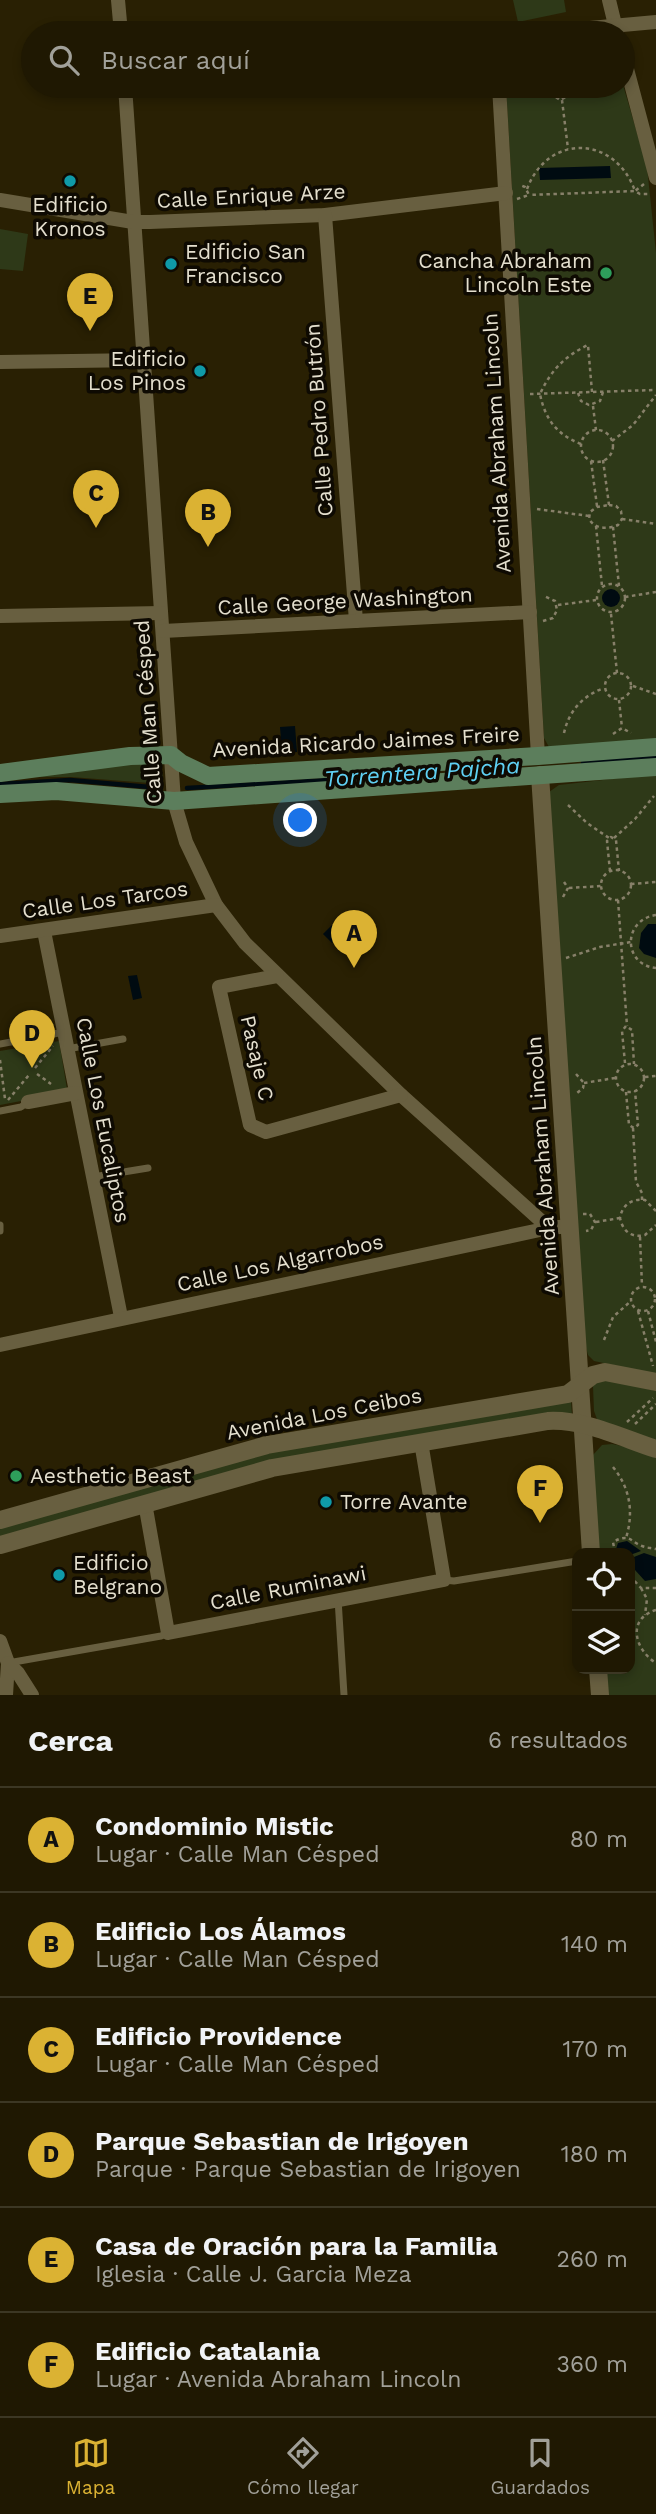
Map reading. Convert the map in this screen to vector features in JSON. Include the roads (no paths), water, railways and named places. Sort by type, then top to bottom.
[{"type":"main road","name":"Avenida Ricardo Jaimes Freire","points":[[171,755],[208,776],[656,747]]},
{"type":"main road","points":[[0,773],[130,756],[171,755]]},
{"type":"main road","name":"Avenida Ricardo Jaimes Freire","points":[[0,794],[56,791],[174,801],[656,767]]},
{"type":"street","points":[[118,0],[120,21]]},
{"type":"street","points":[[609,0],[614,21]]},
{"type":"street","points":[[635,26],[656,22]]},
{"type":"street","name":"Calle Man Césped","points":[[126,98],[174,801],[186,842],[216,905],[245,943],[401,1095],[549,1228]]},
{"type":"street","name":"Avenida Abraham Lincoln","points":[[500,98],[511,192],[534,617],[538,756]]},
{"type":"street","points":[[633,98],[652,181]]},
{"type":"street","name":"Calle Enrique Arze","points":[[0,200],[133,222],[325,215],[511,192]]},
{"type":"street","name":"Calle Pedro Butrón","points":[[325,215],[356,621]]},
{"type":"street","points":[[0,362],[144,360]]},
{"type":"street","points":[[0,616],[162,612]]},
{"type":"street","name":"Calle George Washington","points":[[163,632],[356,621],[534,617]]},
{"type":"street","name":"Avenida Abraham Lincoln","points":[[540,775],[576,1224],[580,1385],[591,1548]]},
{"type":"street","name":"Calle Los Tarcos","points":[[0,936],[216,905]]},
{"type":"street","name":"Calle Los Eucaliptos","points":[[44,931],[63,1041],[121,1318]]},
{"type":"street","name":"Pasaje C","points":[[277,976],[219,987],[250,1125],[266,1132],[401,1095]]},
{"type":"street","points":[[27,1102],[76,1093]]},
{"type":"street","name":"Calle Los Algarrobos","points":[[0,1345],[576,1224]]},
{"type":"street","name":"Avenida Los Ceibos","points":[[0,1520],[267,1445],[568,1394],[593,1375],[606,1372],[655,1377]]},
{"type":"street","name":"Avenida Los Ceibos","points":[[0,1545],[272,1468],[548,1421],[560,1420],[656,1448]]},
{"type":"street","points":[[421,1442],[444,1580]]},
{"type":"street","points":[[145,1503],[168,1633]]},
{"type":"street","name":"Calle Ruminawi","points":[[168,1633],[444,1580]]},
{"type":"street","points":[[0,1641],[8,1663],[6,1695]]},
{"type":"street","points":[[8,1663],[32,1695]]},
{"type":"street","points":[[598,1674],[600,1695]]},
{"type":"lane","points":[[0,1044],[123,1039]]},
{"type":"lane","points":[[0,1111],[21,1107],[27,1102]]},
{"type":"lane","points":[[93,1177],[148,1168]]},
{"type":"lane","points":[[0,1225],[0,1231]]},
{"type":"lane","name":"Calle Ruminawi","points":[[444,1580],[454,1581],[572,1562]]},
{"type":"lane","points":[[338,1600],[344,1695]]},
{"type":"lane","name":"Calle Ruminawi","points":[[8,1663],[168,1633]]},
{"type":"waterway","name":"Torrentera Pajcha","points":[[583,763],[656,757]]},
{"type":"waterway","name":"Torrentera Pajcha","points":[[187,788],[431,774]]},
{"type":"waterway","name":"Torrentera Pajcha","points":[[0,784],[70,780],[161,788]]},
{"type":"place","name":"Edificio Kronos","points":[[70,181]]},
{"type":"place","name":"Edificio San Francisco","points":[[171,264]]},
{"type":"place","name":"Cancha Abraham Lincoln Este","points":[[606,273]]},
{"type":"place","name":"Casa de Oración para la Familia","points":[[90,331]]},
{"type":"place","name":"Edificio Los Pinos","points":[[200,371]]},
{"type":"place","name":"Edificio Providence","points":[[96,528]]},
{"type":"place","name":"Edificio Los Álamos","points":[[208,547]]},
{"type":"place","name":"Condominio Mistic","points":[[354,968]]},
{"type":"place","name":"Parque Sebastian de Irigoyen","points":[[32,1068]]},
{"type":"place","name":"Aesthetic Beast","points":[[16,1476]]},
{"type":"place","name":"Torre Avante","points":[[326,1502]]},
{"type":"place","name":"Edificio Catalania","points":[[540,1523]]},
{"type":"place","name":"Edificio Belgrano","points":[[59,1575]]}]
